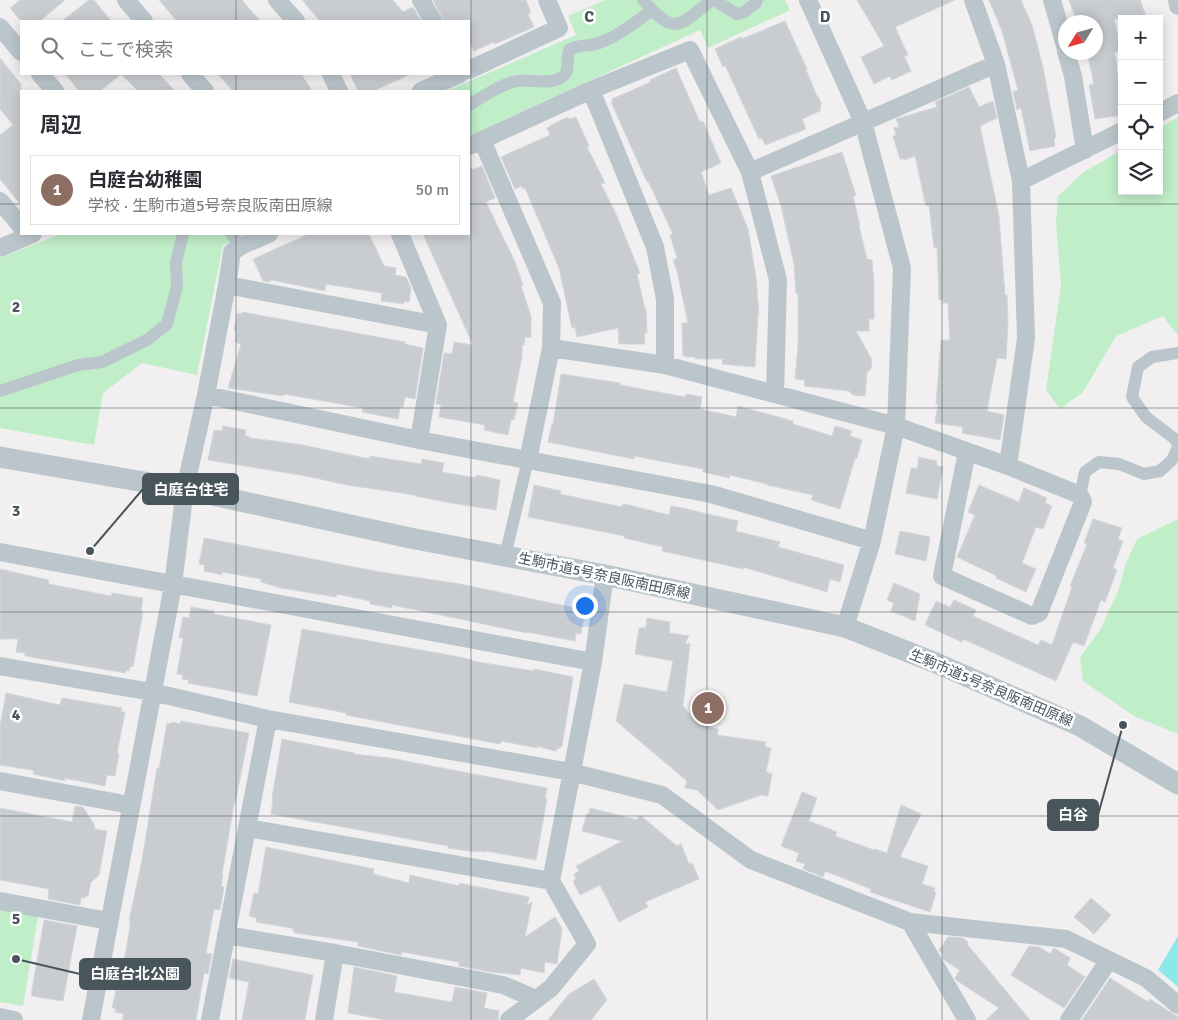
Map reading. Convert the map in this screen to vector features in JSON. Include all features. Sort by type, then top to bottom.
[{"type":"street","points":[[277,0],[295,20]]},
{"type":"street","points":[[421,0],[432,20]]},
{"type":"street","points":[[470,68],[560,28],[547,0]]},
{"type":"street","points":[[643,0],[667,23],[674,25],[683,22],[713,0],[737,14],[744,12],[756,3],[756,0]]},
{"type":"street","points":[[808,0],[863,122],[902,268],[896,426],[872,541],[845,627]]},
{"type":"street","points":[[973,0],[996,64],[1021,181],[1026,338],[1008,466]]},
{"type":"street","points":[[1052,0],[1058,22]]},
{"type":"street","points":[[1177,0],[1178,6]]},
{"type":"street","points":[[132,2],[143,20]]},
{"type":"street","points":[[470,104],[515,81],[552,82],[560,78],[566,73],[568,50],[583,44],[597,44],[628,28],[652,10]]},
{"type":"street","points":[[0,27],[20,51]]},
{"type":"street","points":[[505,556],[552,348],[552,303],[475,143],[590,90],[690,50],[750,172],[778,280],[775,394]]},
{"type":"street","points":[[1069,60],[1073,76],[1084,150]]},
{"type":"street","points":[[750,172],[996,64]]},
{"type":"street","points":[[41,75],[54,90]]},
{"type":"street","points":[[191,75],[204,90]]},
{"type":"street","points":[[331,75],[339,90]]},
{"type":"street","points":[[423,90],[456,75]]},
{"type":"street","points":[[590,90],[655,246],[665,299],[664,365]]},
{"type":"street","points":[[1163,110],[1178,103]]},
{"type":"street","points":[[1021,181],[1118,133]]},
{"type":"street","points":[[0,201],[20,223]]},
{"type":"street","points":[[0,248],[23,235]]},
{"type":"street","points":[[0,391],[78,365],[102,362],[148,340],[167,324],[177,286],[176,262],[183,235]]},
{"type":"street","points":[[92,1020],[130,805],[173,585],[186,490],[206,395],[232,252],[236,240],[264,235]]},
{"type":"street","points":[[400,235],[438,325],[419,440]]},
{"type":"street","points":[[227,286],[438,325]]},
{"type":"street","points":[[552,348],[664,365],[896,426],[1008,466],[1080,495]]},
{"type":"street","points":[[967,452],[942,576],[1032,616],[1039,613],[1082,502],[1080,495],[1084,472],[1099,462],[1119,464],[1144,474],[1160,471],[1172,460],[1178,446],[1175,439],[1146,417],[1132,397],[1138,367],[1152,357],[1178,353]]},
{"type":"street","points":[[206,395],[419,440],[711,494],[872,541]]},
{"type":"street","name":"生駒市道5号奈良阪南田原線","points":[[0,457],[186,490],[410,538],[605,575],[845,627],[936,663],[1080,726],[1178,784]]},
{"type":"street","points":[[0,552],[593,662]]},
{"type":"street","points":[[509,1020],[551,988],[587,944],[551,881],[593,662],[605,575]]},
{"type":"street","points":[[0,666],[152,692],[268,719],[572,772],[662,795],[751,860],[910,922],[1066,939],[1146,978],[1178,1005]]},
{"type":"street","points":[[210,1020],[268,719]]},
{"type":"street","points":[[0,781],[130,805]]},
{"type":"street","points":[[248,828],[551,881]]},
{"type":"street","points":[[0,901],[109,921]]},
{"type":"street","points":[[910,922],[967,1020]]},
{"type":"street","points":[[226,934],[503,985],[536,999]]},
{"type":"street","points":[[324,1020],[335,953]]},
{"type":"street","points":[[1069,1020],[1109,960]]},
{"type":"street","points":[[0,1017],[14,1020]]},
{"type":"green space","points":[[605,0],[785,0],[790,10],[708,48],[700,30],[470,136],[470,90],[449,90],[576,35],[568,16]]},
{"type":"green space","points":[[1178,117],[1178,336],[1163,316],[1116,336],[1083,392],[1060,409],[1046,390],[1061,285],[1056,222],[1058,196],[1084,172],[1118,152],[1118,195],[1163,195],[1163,126]]},
{"type":"green space","points":[[58,235],[246,235],[223,245],[197,375],[142,363],[103,393],[94,445],[0,428],[0,258]]},
{"type":"green space","points":[[1178,519],[1178,734],[1134,716],[1083,681],[1080,657],[1100,630],[1119,589],[1125,566],[1137,539]]},
{"type":"green space","points":[[0,909],[38,916],[23,1006],[0,1002]]},
{"type":"water","points":[[1178,936],[1178,987],[1158,970]]},
{"type":"building","points":[[20,0],[65,0],[41,20],[20,20],[10,8]]},
{"type":"building","points":[[89,0],[94,0],[110,20],[63,20]]},
{"type":"building","points":[[159,0],[242,0],[259,20],[176,20]]},
{"type":"building","points":[[302,0],[393,0],[403,12],[413,7],[420,20],[319,20]]},
{"type":"building","points":[[433,0],[526,0],[531,12],[528,14],[534,27],[474,51],[470,44],[470,20],[443,20]]},
{"type":"building","points":[[857,0],[955,0],[895,27],[908,55],[904,56],[911,71],[892,80],[890,76],[874,84],[861,57],[884,46]]},
{"type":"building","points":[[989,0],[1021,0],[1032,25],[1043,67],[1056,137],[1054,138],[1055,146],[1030,151],[1021,108],[1017,110],[1013,92],[1018,90],[1002,31]]},
{"type":"building","points":[[1069,0],[1140,0],[1146,15],[1118,15],[1118,19],[1114,19],[1118,36],[1118,51],[1114,53],[1118,77],[1118,116],[1095,119],[1089,85],[1094,84],[1089,60],[1103,60],[1103,15],[1074,15]]},
{"type":"building","points":[[785,21],[821,103],[820,111],[802,119],[806,129],[765,145],[762,138],[759,139],[725,65],[723,67],[715,49]]},
{"type":"building","points":[[0,58],[21,84],[20,204],[0,179],[0,135],[13,125],[0,109]]},
{"type":"building","points":[[676,68],[700,122],[703,121],[721,163],[701,172],[709,195],[731,188],[748,229],[756,277],[759,314],[755,367],[722,364],[723,359],[695,359],[695,357],[683,356],[682,323],[688,323],[673,260],[677,258],[670,235],[673,234],[611,102],[613,101],[612,99],[651,82],[650,80]]},
{"type":"building","points":[[66,75],[120,75],[101,90],[78,90]]},
{"type":"building","points":[[122,75],[160,75],[174,90],[137,90]]},
{"type":"building","points":[[219,75],[302,75],[311,90],[232,90]]},
{"type":"building","points":[[350,75],[409,75],[375,90],[358,90]]},
{"type":"building","points":[[969,87],[979,107],[993,101],[997,118],[980,126],[999,216],[1005,295],[1007,295],[1006,359],[997,358],[987,411],[1004,415],[1000,440],[962,433],[963,427],[935,423],[938,404],[936,404],[941,340],[950,340],[948,303],[943,303],[943,300],[939,300],[937,247],[934,248],[929,205],[926,206],[915,156],[904,160],[903,158],[900,159],[893,136],[896,135],[894,128],[899,127],[896,119],[937,107],[935,102]]},
{"type":"building","points":[[568,117],[569,119],[576,117],[589,146],[587,147],[605,183],[601,184],[616,214],[640,273],[637,274],[646,309],[647,333],[644,333],[645,344],[619,344],[618,328],[577,337],[575,327],[572,328],[559,268],[525,188],[523,189],[521,186],[515,189],[501,157],[550,135],[547,128]]},
{"type":"building","points":[[842,152],[856,196],[853,196],[867,259],[872,260],[874,319],[869,319],[869,331],[856,331],[872,360],[871,369],[867,372],[865,396],[853,395],[849,391],[804,386],[805,380],[795,379],[798,346],[798,294],[796,294],[794,264],[781,206],[771,176]]},
{"type":"building","points":[[470,166],[472,170],[482,166],[495,198],[486,202],[515,262],[531,316],[531,338],[525,337],[524,345],[522,345],[522,357],[513,402],[518,403],[514,420],[511,420],[508,435],[484,430],[485,425],[439,417],[441,405],[436,404],[444,353],[452,354],[454,342],[473,345],[423,235],[470,235]]},
{"type":"building","points":[[307,235],[369,235],[384,266],[396,268],[395,275],[406,277],[411,288],[409,302],[404,301],[404,304],[381,301],[382,293],[326,284],[325,291],[272,280],[268,282],[263,281],[253,259]]},
{"type":"building","points":[[242,312],[405,342],[404,344],[423,348],[415,399],[405,397],[403,408],[400,407],[398,419],[362,412],[363,408],[284,394],[283,396],[228,388],[241,344],[235,342],[236,331],[234,330],[237,313],[242,314]]},
{"type":"building","points":[[561,374],[620,383],[620,385],[685,397],[686,394],[702,397],[700,409],[736,417],[738,406],[793,421],[793,424],[832,436],[835,426],[852,431],[850,436],[862,440],[840,509],[811,500],[813,495],[730,475],[729,478],[703,472],[703,469],[634,456],[634,459],[548,442],[553,425]]},
{"type":"building","points":[[223,426],[246,430],[245,435],[251,438],[297,444],[370,459],[370,456],[421,464],[422,459],[444,463],[442,472],[476,478],[476,475],[500,480],[496,510],[208,460],[214,430],[222,431]]},
{"type":"building","points":[[919,457],[937,461],[936,465],[943,467],[937,499],[906,493],[911,468],[917,469]]},
{"type":"building","points":[[534,485],[561,491],[560,494],[622,507],[625,504],[669,515],[671,506],[738,521],[736,531],[780,542],[778,547],[844,565],[840,582],[830,579],[827,592],[743,567],[743,569],[662,551],[663,547],[624,538],[625,536],[528,517]]},
{"type":"building","points":[[979,485],[1019,502],[1024,488],[1047,498],[1045,503],[1052,506],[1043,529],[1036,527],[1022,563],[1036,569],[1026,592],[957,557],[975,515],[968,512]]},
{"type":"building","points":[[1093,519],[1122,528],[1118,539],[1123,541],[1113,568],[1117,570],[1105,602],[1101,600],[1084,646],[1073,642],[1056,681],[963,639],[962,642],[925,625],[936,601],[950,607],[954,600],[976,610],[973,616],[1038,645],[1041,640],[1052,645],[1072,587],[1070,586],[1087,544],[1084,543]]},
{"type":"building","points":[[900,531],[930,537],[926,561],[895,554]]},
{"type":"building","points":[[204,538],[380,572],[460,584],[585,610],[581,634],[576,633],[575,641],[527,633],[392,605],[392,608],[370,604],[370,601],[337,594],[336,597],[281,588],[261,582],[261,579],[222,572],[222,575],[204,571],[205,565],[199,564]]},
{"type":"building","points":[[0,569],[48,580],[49,584],[111,596],[112,593],[143,598],[141,611],[143,612],[133,667],[130,666],[129,671],[126,670],[126,673],[25,656],[25,653],[16,652],[18,639],[0,639]]},
{"type":"building","points":[[894,583],[920,594],[915,621],[891,611],[894,603],[887,600]]},
{"type":"building","points":[[191,607],[214,611],[214,614],[271,625],[257,696],[188,683],[189,680],[182,679],[183,675],[177,674],[183,638],[179,638],[183,617],[189,618]]},
{"type":"building","points":[[647,618],[670,622],[669,633],[689,636],[685,643],[690,644],[683,706],[694,720],[700,725],[718,729],[717,735],[766,742],[765,747],[771,748],[766,772],[772,774],[768,796],[761,795],[718,810],[697,790],[685,788],[687,781],[616,721],[624,684],[667,692],[673,661],[635,654],[639,628],[646,628]]},
{"type":"building","points":[[302,629],[449,655],[472,661],[534,671],[534,669],[573,677],[562,746],[555,751],[537,746],[537,748],[501,741],[500,744],[346,715],[346,713],[289,702]]},
{"type":"building","points":[[6,693],[60,705],[62,698],[122,708],[121,712],[125,712],[117,753],[119,754],[115,776],[107,775],[105,786],[64,778],[66,781],[33,774],[34,771],[32,770],[0,765],[0,726]]},
{"type":"building","points":[[181,721],[249,733],[222,874],[221,886],[224,887],[220,910],[214,909],[206,953],[212,954],[208,974],[204,973],[196,1020],[122,1020],[124,1014],[115,1012],[116,1008],[112,1008],[116,990],[119,991],[130,927],[129,921],[142,860],[157,768],[159,769],[167,723],[180,724]]},
{"type":"building","points":[[282,739],[353,754],[390,758],[547,788],[545,799],[547,799],[536,860],[486,851],[475,852],[448,848],[448,846],[271,814]]},
{"type":"building","points":[[802,792],[817,798],[809,821],[837,832],[835,836],[887,853],[901,805],[921,814],[900,857],[928,866],[922,884],[935,888],[934,892],[936,893],[930,912],[870,892],[871,889],[825,871],[823,877],[803,869],[805,864],[796,861],[799,853],[781,846]]},
{"type":"building","points":[[75,806],[83,807],[95,826],[94,829],[107,831],[99,875],[91,882],[88,896],[81,898],[80,905],[48,899],[49,889],[0,880],[0,808],[72,822]]},
{"type":"building","points":[[590,808],[637,820],[640,815],[677,846],[681,844],[689,864],[692,863],[699,879],[645,902],[648,907],[619,922],[600,885],[580,895],[573,881],[576,879],[574,874],[579,871],[576,866],[622,841],[582,831]]},
{"type":"building","points":[[266,847],[374,869],[373,874],[409,883],[410,875],[459,886],[459,883],[529,897],[527,905],[532,902],[525,937],[555,917],[562,929],[557,964],[545,962],[544,973],[521,968],[520,975],[490,972],[459,966],[459,962],[402,952],[401,955],[358,946],[358,942],[295,933],[292,928],[256,922],[257,918],[249,916],[254,893],[258,894]]},
{"type":"building","points":[[1091,898],[1111,915],[1094,934],[1074,917]]},
{"type":"building","points":[[44,920],[77,926],[63,1001],[31,996]]},
{"type":"building","points":[[948,937],[963,938],[968,942],[967,944],[1030,1020],[986,1020],[999,1008],[956,980],[955,978],[960,970],[944,960],[939,950]]},
{"type":"building","points":[[1029,946],[1039,947],[1050,954],[1054,948],[1070,958],[1067,965],[1085,977],[1064,1008],[1011,975]]},
{"type":"building","points":[[233,959],[313,975],[305,1020],[242,1020],[249,982],[229,978]]},
{"type":"building","points":[[354,967],[397,976],[394,992],[452,1002],[455,987],[487,993],[484,1008],[499,1011],[498,1020],[386,1020],[348,1013]]},
{"type":"building","points":[[1110,978],[1148,1002],[1150,999],[1178,1017],[1178,1020],[1082,1020]]},
{"type":"building","points":[[594,979],[607,1000],[591,1020],[548,1020],[568,995]]},
{"type":"place","name":"白庭台住宅","points":[[90,551]]},
{"type":"place","name":"白庭台幼稚園","points":[[708,708]]},
{"type":"place","name":"白谷","points":[[1123,725]]},
{"type":"place","name":"白庭台北公園","points":[[16,959]]}]
